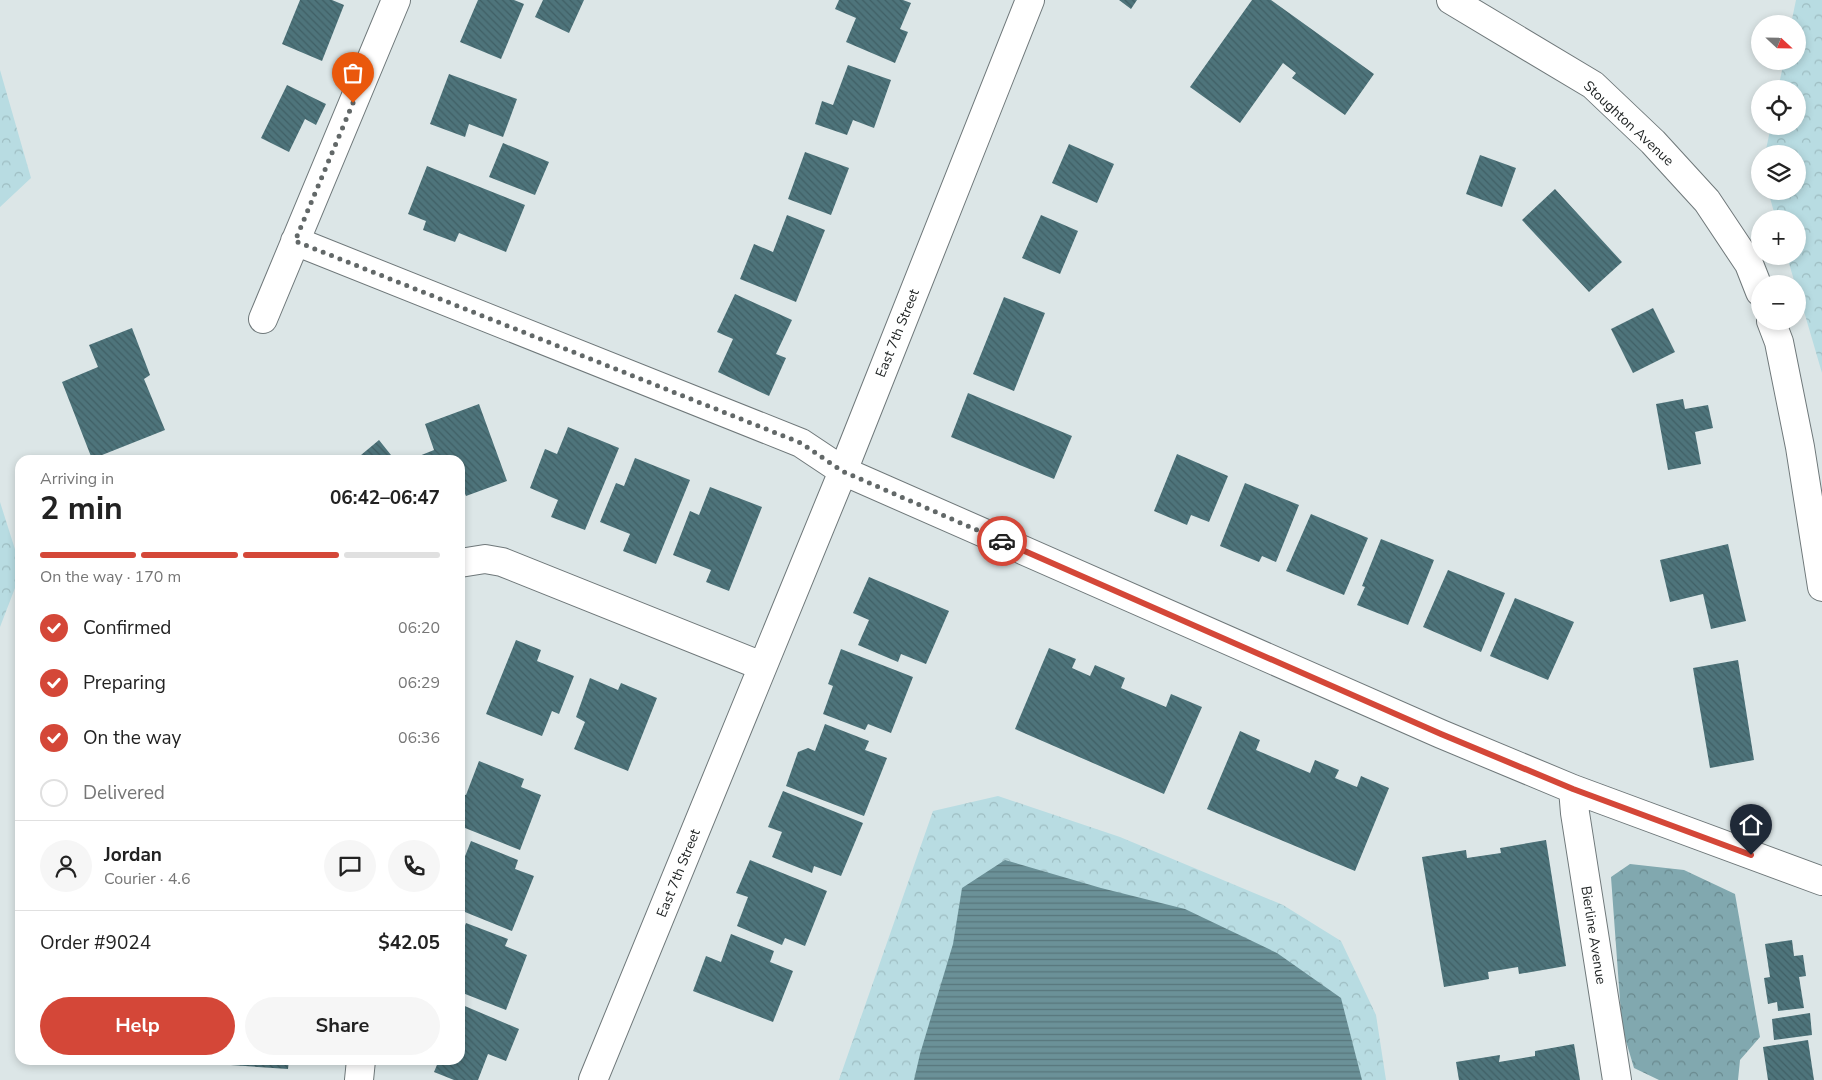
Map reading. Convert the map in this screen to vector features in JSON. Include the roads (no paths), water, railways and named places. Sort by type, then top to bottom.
[{"type":"street","points":[[263,319],[396,0]]},
{"type":"street","name":"East 7th Street","points":[[593,1080],[842,471],[1030,0]]},
{"type":"street","name":"Stoughton Avenue","points":[[1451,0],[1593,85],[1653,142],[1707,201],[1750,264],[1754,275]]},
{"type":"street","points":[[295,241],[801,443],[842,471],[1441,734],[1573,789],[1822,881]]},
{"type":"street","points":[[1774,330],[1779,342],[1800,446],[1822,587]]},
{"type":"street","points":[[465,561],[485,559],[502,562],[762,666]]},
{"type":"street","name":"Bierline Avenue","points":[[1573,789],[1575,813],[1616,1080]]},
{"type":"street","points":[[359,1080],[360,1065]]}]
